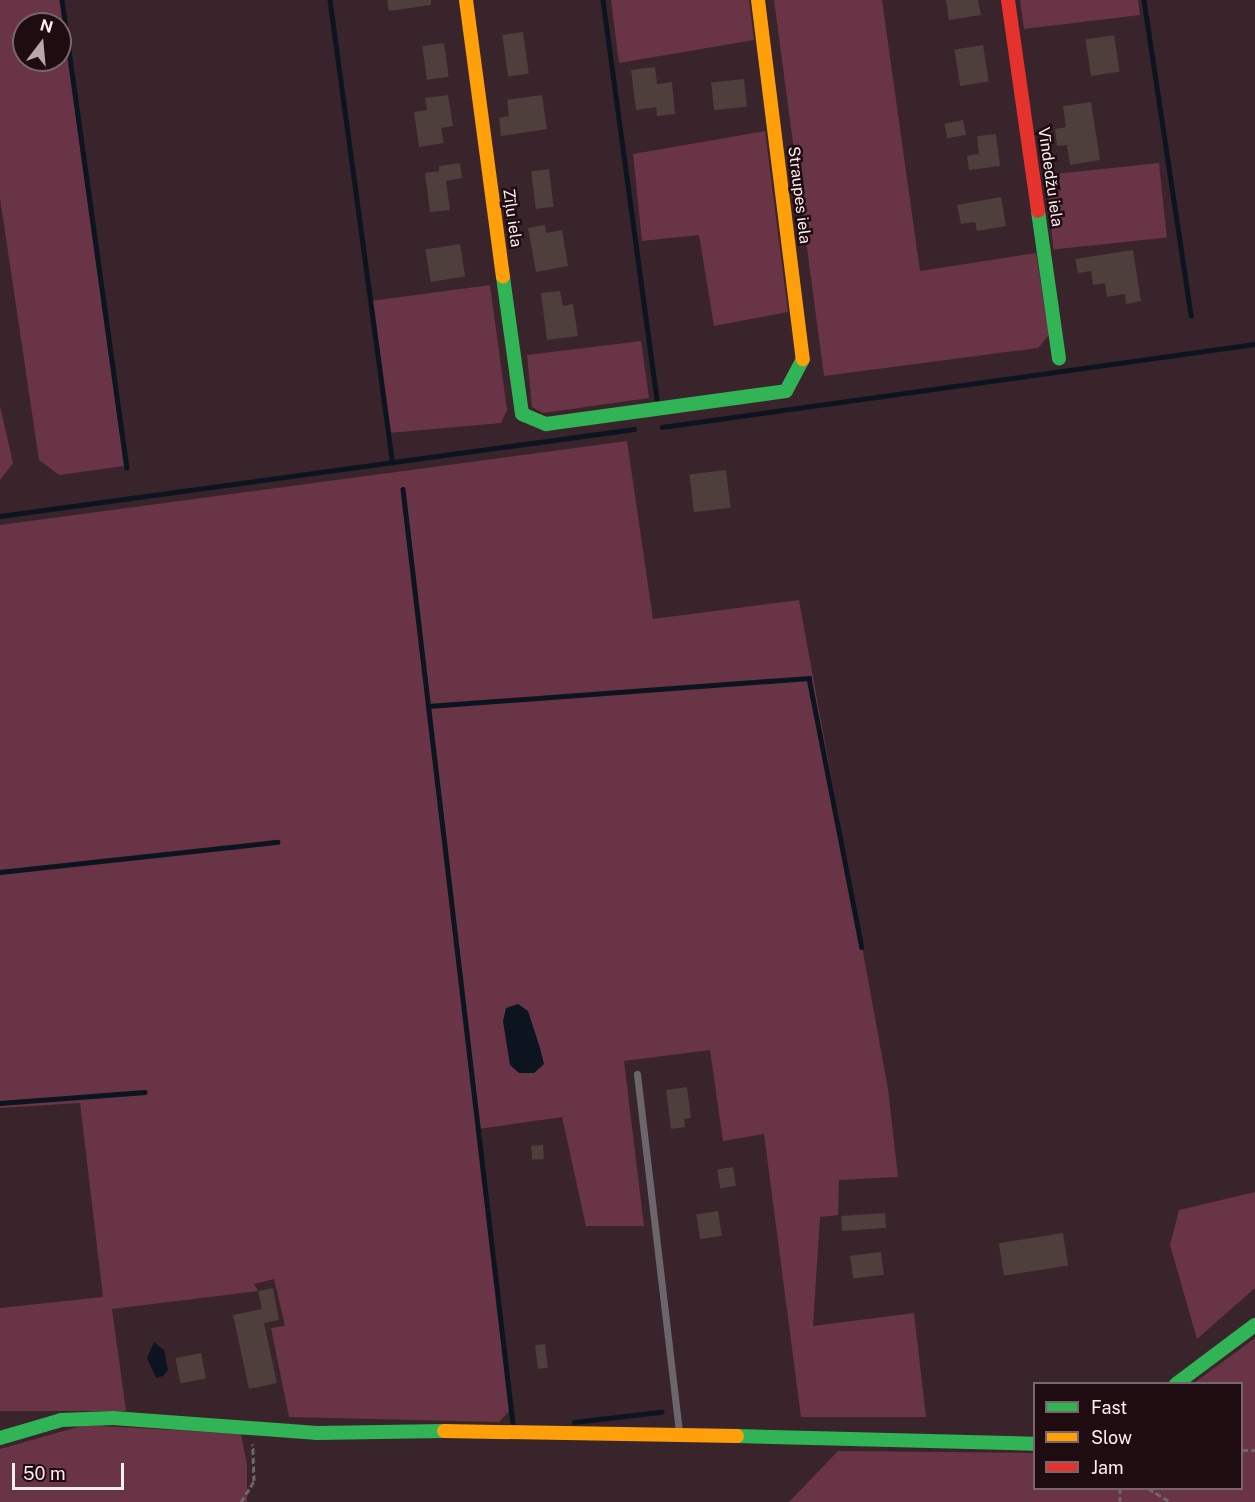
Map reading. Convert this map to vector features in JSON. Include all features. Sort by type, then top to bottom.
[{"type":"street","name":"Zīļu iela","points":[[466,0],[522,414],[546,424],[654,410]]},
{"type":"street","name":"Straupes iela","points":[[654,410],[786,391],[803,359],[758,0]]},
{"type":"street","name":"Vīndedžu iela","points":[[1008,0],[1059,359]]},
{"type":"street","points":[[1177,1382],[1255,1325]]},
{"type":"street","points":[[0,1438],[84,1418],[253,1427],[317,1433],[532,1430],[1033,1444]]},
{"type":"lane","points":[[637,1074],[679,1434]]},
{"type":"path","points":[[241,1502],[254,1481],[253,1427]]},
{"type":"path","points":[[1151,1490],[1170,1502]]},
{"type":"shaded area","points":[[0,0],[60,0],[62,12],[12,12],[12,72],[70,72],[124,466],[59,475],[39,460],[0,198]]},
{"type":"shaded area","points":[[611,0],[749,0],[754,40],[619,63]]},
{"type":"shaded area","points":[[774,0],[882,0],[920,271],[1036,253],[1049,335],[1038,348],[824,376]]},
{"type":"shaded area","points":[[1020,0],[1138,0],[1140,15],[1024,29]]},
{"type":"shaded area","points":[[765,131],[788,312],[714,326],[699,235],[642,241],[633,154]]},
{"type":"shaded area","points":[[1159,163],[1167,238],[1053,250],[1046,175]]},
{"type":"shaded area","points":[[490,285],[507,410],[501,423],[389,433],[371,301]]},
{"type":"shaded area","points":[[641,341],[649,398],[543,413],[532,407],[527,355]]},
{"type":"shaded area","points":[[0,406],[13,463],[0,480]]},
{"type":"shaded area","points":[[627,441],[653,619],[799,600],[888,1089],[898,1177],[839,1180],[838,1215],[820,1217],[813,1326],[914,1313],[926,1417],[801,1417],[764,1134],[723,1141],[710,1050],[624,1061],[644,1226],[586,1226],[562,1117],[478,1129],[511,1409],[499,1422],[289,1417],[271,1328],[285,1326],[274,1279],[254,1284],[258,1291],[112,1309],[126,1411],[0,1411],[0,1308],[103,1297],[80,1103],[0,1108],[0,525]]},
{"type":"shaded area","points":[[1255,1192],[1255,1288],[1197,1339],[1170,1245],[1179,1210]]},
{"type":"shaded area","points":[[1255,1338],[1255,1502],[789,1502],[838,1451],[1033,1453],[1033,1490],[1243,1490],[1243,1382],[1195,1382]]},
{"type":"shaded area","points":[[85,1425],[241,1434],[247,1465],[247,1502],[0,1502],[0,1449]]},
{"type":"water","points":[[518,1004],[528,1011],[544,1064],[534,1073],[519,1073],[510,1065],[503,1021],[506,1008]]},
{"type":"water","points":[[154,1342],[164,1350],[168,1370],[163,1376],[156,1378],[147,1358]]},
{"type":"building","points":[[387,0],[431,0],[431,5],[389,11]]},
{"type":"building","points":[[946,0],[978,0],[981,15],[949,20]]},
{"type":"building","points":[[523,32],[529,74],[508,77],[502,35]]},
{"type":"building","points":[[1114,35],[1120,72],[1091,76],[1085,40]]},
{"type":"building","points":[[444,43],[449,77],[427,80],[422,46]]},
{"type":"building","points":[[983,45],[989,82],[960,86],[954,50]]},
{"type":"building","points":[[655,67],[657,84],[672,82],[675,114],[657,116],[656,107],[636,110],[631,70]]},
{"type":"building","points":[[744,79],[747,107],[714,110],[711,82]]},
{"type":"building","points":[[448,95],[453,126],[441,128],[444,143],[419,147],[414,112],[427,110],[425,98]]},
{"type":"building","points":[[542,95],[547,129],[501,136],[499,118],[509,116],[507,100]]},
{"type":"building","points":[[1091,102],[1100,160],[1070,165],[1067,145],[1057,146],[1055,129],[1066,127],[1063,106]]},
{"type":"building","points":[[963,120],[966,135],[947,138],[944,124]]},
{"type":"building","points":[[996,134],[1000,166],[969,170],[967,156],[979,154],[977,136]]},
{"type":"building","points":[[460,163],[462,178],[446,181],[450,210],[430,212],[425,173],[439,171],[439,166]]},
{"type":"building","points":[[549,169],[554,207],[536,209],[531,171]]},
{"type":"building","points":[[1001,197],[1006,226],[977,231],[975,222],[961,224],[957,205]]},
{"type":"building","points":[[545,225],[546,233],[562,230],[568,266],[536,272],[528,228]]},
{"type":"building","points":[[460,244],[465,277],[431,282],[425,249]]},
{"type":"building","points":[[1133,250],[1141,301],[1126,304],[1125,294],[1107,297],[1105,283],[1093,285],[1091,271],[1078,273],[1075,259]]},
{"type":"building","points":[[560,291],[563,306],[573,304],[578,336],[547,340],[541,293]]},
{"type":"building","points":[[726,470],[731,508],[694,512],[689,475]]},
{"type":"building","points":[[687,1087],[691,1118],[684,1119],[685,1127],[671,1129],[666,1090]]},
{"type":"building","points":[[543,1145],[544,1159],[532,1160],[531,1146]]},
{"type":"building","points":[[733,1167],[736,1186],[720,1188],[717,1170]]},
{"type":"building","points":[[718,1211],[722,1236],[700,1239],[696,1214]]},
{"type":"building","points":[[885,1213],[886,1228],[842,1231],[841,1216]]},
{"type":"building","points":[[1063,1233],[1068,1266],[1004,1276],[999,1243]]},
{"type":"building","points":[[881,1252],[884,1275],[853,1279],[850,1256]]},
{"type":"building","points":[[273,1288],[279,1320],[264,1323],[277,1383],[249,1389],[233,1315],[262,1309],[258,1291]]},
{"type":"building","points":[[545,1344],[548,1368],[538,1369],[535,1345]]},
{"type":"building","points":[[201,1353],[206,1379],[180,1383],[175,1358]]},
{"type":"waterway","points":[[62,0],[127,468]]},
{"type":"waterway","points":[[330,0],[393,463]]},
{"type":"waterway","points":[[603,0],[657,398]]},
{"type":"waterway","points":[[1144,0],[1191,316]]},
{"type":"waterway","points":[[662,427],[1255,344]]},
{"type":"waterway","points":[[0,516],[634,429]]},
{"type":"waterway","points":[[403,489],[513,1424]]},
{"type":"waterway","points":[[428,706],[809,678],[862,947]]},
{"type":"waterway","points":[[0,872],[277,842]]},
{"type":"waterway","points":[[0,1103],[145,1092]]},
{"type":"waterway","points":[[574,1422],[661,1412]]},
{"type":"traffic: fast","points":[[1038,211],[1059,359]]},
{"type":"traffic: fast","points":[[503,277],[522,414],[546,424],[786,391],[803,359]]},
{"type":"traffic: fast","points":[[1179,1382],[1255,1325]]},
{"type":"traffic: fast","points":[[0,1438],[61,1420],[113,1418],[317,1433],[444,1431]]},
{"type":"traffic: fast","points":[[737,1436],[1033,1444]]},
{"type":"traffic: slow","points":[[466,0],[503,277]]},
{"type":"traffic: slow","points":[[758,0],[803,359]]},
{"type":"traffic: slow","points":[[444,1431],[737,1436]]},
{"type":"traffic: jam","points":[[1008,0],[1038,211]]}]
